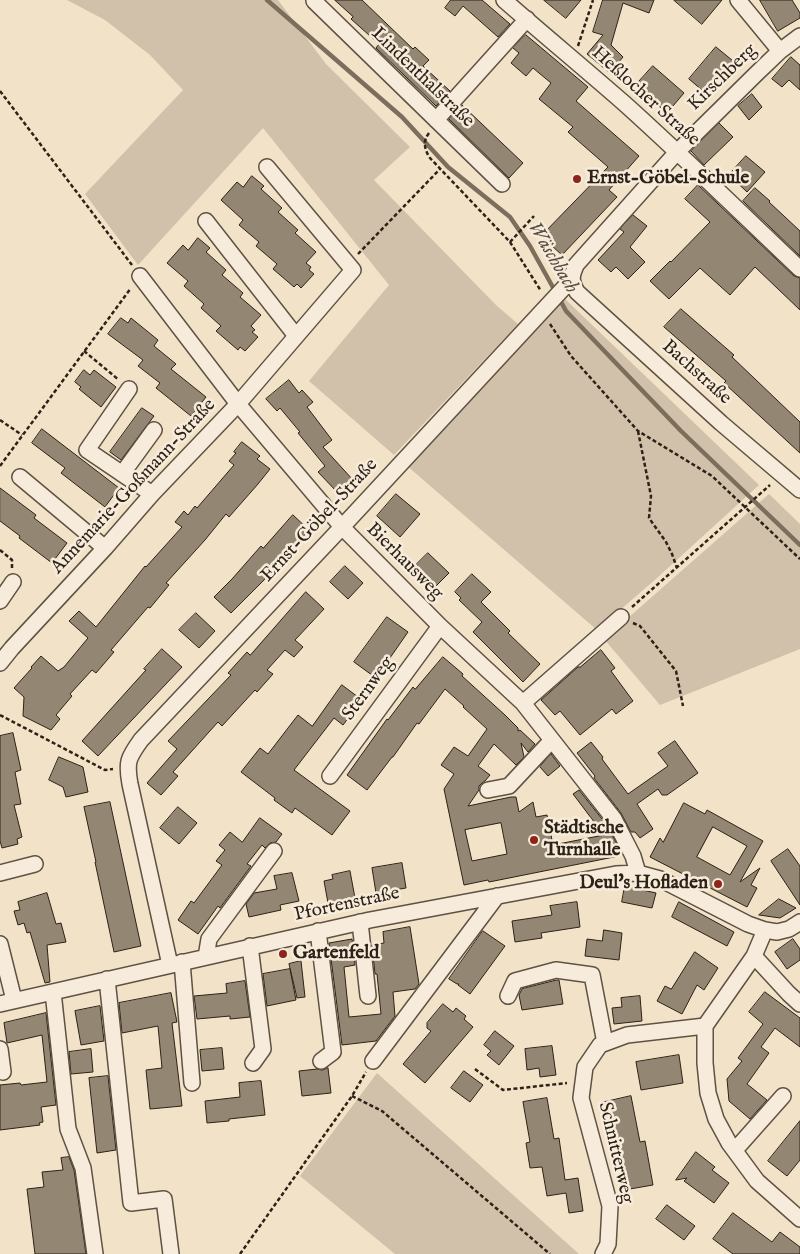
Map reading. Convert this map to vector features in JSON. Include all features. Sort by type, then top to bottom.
[{"type":"street","name":"Heßlocher Straße","points":[[504,0],[574,59],[677,152],[800,269]]},
{"type":"street","points":[[738,0],[780,51]]},
{"type":"street","name":"Lindenthalstraße","points":[[314,1],[502,184]]},
{"type":"street","points":[[436,120],[527,20]]},
{"type":"street","name":"Kirschberg","points":[[677,152],[780,51],[798,40]]},
{"type":"street","name":"Ernst-Göbel-Straße","points":[[127,769],[128,760],[141,740],[569,283],[576,265],[677,152]]},
{"type":"street","points":[[267,167],[348,265]]},
{"type":"street","points":[[206,221],[296,336]]},
{"type":"street","name":"Annemarie-Goßmann-Straße","points":[[0,663],[6,644],[105,548],[152,494],[238,404],[353,270],[348,265]]},
{"type":"street","name":"Bierhausweg","points":[[140,276],[238,404],[342,527],[440,626],[523,703],[614,819],[626,840],[638,873]]},
{"type":"street","name":"Bachstraße","points":[[569,283],[574,286],[584,299],[720,423],[799,485]]},
{"type":"street","points":[[129,389],[87,450],[152,494]]},
{"type":"street","points":[[122,474],[154,430]]},
{"type":"street","points":[[20,476],[105,548]]},
{"type":"street","points":[[0,601],[13,582]]},
{"type":"street","points":[[523,703],[621,617]]},
{"type":"street","name":"Sternweg","points":[[330,776],[440,626]]},
{"type":"street","points":[[488,790],[509,786],[552,740]]},
{"type":"street","points":[[127,769],[176,964],[192,1083]]},
{"type":"street","points":[[206,957],[209,939],[274,851]]},
{"type":"street","points":[[0,872],[35,864]]},
{"type":"street","name":"Pfortenstraße","points":[[7,1002],[360,922],[616,874],[638,873],[660,879],[748,924],[765,930]]},
{"type":"street","points":[[373,1061],[497,896]]},
{"type":"street","points":[[360,922],[368,996]]},
{"type":"street","points":[[800,922],[789,929],[777,932],[765,930],[754,956],[705,1026],[705,1063],[708,1093],[716,1119],[757,1181],[800,1219]]},
{"type":"street","points":[[318,931],[333,1052],[321,1062]]},
{"type":"street","points":[[0,944],[7,1002]]},
{"type":"street","points":[[250,946],[263,1049],[253,1063]]},
{"type":"street","points":[[754,956],[800,1004]]},
{"type":"street","points":[[508,996],[515,981],[556,970],[592,975],[605,1043],[627,1035],[705,1026]]},
{"type":"street","points":[[107,979],[131,1203],[164,1199],[171,1254]]},
{"type":"street","points":[[53,992],[68,1129],[83,1168],[95,1254]]},
{"type":"street","name":"Schnitterweg","points":[[603,1254],[608,1244],[610,1206],[581,1098],[586,1067],[600,1044],[605,1043]]},
{"type":"street","points":[[0,1049],[4,1072]]},
{"type":"street","points":[[735,1150],[783,1096]]},
{"type":"path","points":[[574,59],[593,0]]},
{"type":"path","points":[[0,92],[140,276],[0,466]]},
{"type":"path","points":[[429,133],[424,145],[429,157],[510,242],[548,306],[571,356],[638,432],[712,476],[800,559]]},
{"type":"path","points":[[348,265],[440,168]]},
{"type":"path","points":[[510,242],[534,216]]},
{"type":"path","points":[[84,351],[129,389]]},
{"type":"path","points":[[0,420],[22,435]]},
{"type":"path","points":[[638,432],[651,496],[649,518],[666,542],[677,568]]},
{"type":"path","points":[[683,706],[676,672],[640,626],[621,617],[761,494]]},
{"type":"path","points":[[0,550],[12,560],[13,582]]},
{"type":"path","points":[[0,716],[105,770],[127,769]]},
{"type":"path","points":[[240,1254],[352,1096],[373,1061]]},
{"type":"path","points":[[475,1069],[503,1090],[584,1081]]},
{"type":"path","points":[[352,1096],[382,1111],[550,1254]]},
{"type":"shaded area","points":[[67,0],[278,0],[326,64],[410,147],[374,180],[496,305],[518,324],[394,455],[309,381],[389,285],[263,128],[138,265],[85,194],[183,90],[150,55],[105,20]]},
{"type":"shaded area","points":[[564,298],[759,485],[597,630],[406,465]]},
{"type":"shaded area","points":[[769,494],[800,524],[800,649],[660,705],[604,639]]},
{"type":"shaded area","points":[[377,1073],[579,1254],[395,1254],[300,1176]]},
{"type":"building","points":[[335,0],[362,0],[413,49],[415,47],[429,60],[423,66],[450,91],[436,106],[376,48],[379,44],[351,19],[353,17]]},
{"type":"building","points":[[451,0],[482,0],[510,24],[498,37],[463,6],[455,16],[445,8]]},
{"type":"building","points":[[544,0],[581,0],[566,18]]},
{"type":"building","points":[[603,0],[654,0],[649,13],[623,3],[611,45],[623,57],[610,73],[587,54],[603,35],[593,32]]},
{"type":"building","points":[[674,0],[722,0],[702,24]]},
{"type":"building","points":[[760,0],[792,0],[800,13],[800,18],[778,31]]},
{"type":"building","points":[[526,35],[588,87],[576,101],[639,156],[609,190],[617,197],[562,255],[541,236],[608,167],[568,132],[573,127],[539,99],[551,83],[533,68],[526,76],[511,63],[519,53],[513,48]]},
{"type":"building","points":[[716,47],[738,65],[710,97],[689,79]]},
{"type":"building","points":[[791,57],[800,65],[800,90],[789,80],[782,87],[772,79]]},
{"type":"building","points":[[653,66],[684,93],[667,113],[635,86]]},
{"type":"building","points":[[752,94],[762,107],[749,120],[738,106]]},
{"type":"building","points":[[462,105],[523,163],[509,178],[449,119]]},
{"type":"building","points":[[719,123],[733,137],[704,165],[691,151]]},
{"type":"building","points":[[746,156],[765,172],[747,192],[729,175]]},
{"type":"building","points":[[252,176],[264,186],[261,189],[282,208],[278,212],[298,230],[295,233],[316,252],[306,263],[311,267],[309,270],[314,274],[301,288],[297,284],[294,287],[273,269],[277,264],[256,246],[259,242],[239,225],[243,220],[221,200],[237,182],[243,187]]},
{"type":"building","points":[[698,185],[794,276],[800,278],[800,310],[755,267],[730,295],[700,268],[669,299],[650,281],[710,222],[685,199]]},
{"type":"building","points":[[755,188],[800,231],[800,256],[743,201]]},
{"type":"building","points":[[633,215],[647,226],[630,247],[645,262],[628,279],[616,267],[611,272],[598,260],[624,232],[620,229]]},
{"type":"building","points":[[198,238],[210,248],[206,252],[226,270],[222,275],[243,293],[240,297],[261,315],[251,326],[255,330],[252,332],[258,337],[245,351],[240,347],[238,350],[216,331],[221,326],[201,308],[204,304],[184,286],[188,281],[167,263],[183,245],[188,250]]},
{"type":"building","points":[[681,309],[734,355],[732,357],[800,422],[800,453],[724,383],[726,381],[664,327]]},
{"type":"building","points":[[121,318],[128,323],[131,318],[158,340],[154,346],[176,364],[171,369],[206,397],[191,416],[156,388],[160,383],[138,366],[143,360],[108,334]]},
{"type":"building","points":[[84,370],[90,375],[94,370],[116,387],[101,407],[79,389],[81,387],[75,382]]},
{"type":"building","points":[[289,380],[299,393],[302,390],[313,402],[307,407],[332,440],[323,447],[353,480],[338,493],[318,472],[325,466],[298,433],[300,432],[280,408],[277,411],[266,399]]},
{"type":"building","points":[[142,408],[154,416],[121,460],[110,452]]},
{"type":"building","points":[[42,429],[119,488],[105,507],[61,473],[65,468],[32,443]]},
{"type":"building","points":[[242,442],[260,456],[257,459],[270,469],[229,517],[226,514],[166,583],[169,585],[111,650],[114,652],[96,673],[92,670],[70,694],[72,696],[56,715],[60,719],[51,730],[23,716],[24,697],[14,688],[41,656],[58,671],[64,667],[88,638],[69,621],[79,611],[96,627],[145,566],[182,527],[175,522],[184,511],[188,515],[195,506],[197,508],[234,465],[229,461]]},
{"type":"building","points":[[0,488],[36,515],[34,518],[67,543],[52,563],[0,521]]},
{"type":"building","points":[[396,494],[420,514],[400,537],[377,516]]},
{"type":"building","points":[[293,515],[309,530],[231,613],[214,597],[261,546],[263,548]]},
{"type":"building","points":[[428,553],[449,573],[434,588],[413,568]]},
{"type":"building","points":[[345,566],[363,583],[348,599],[330,582]]},
{"type":"building","points":[[472,574],[491,592],[481,602],[510,631],[508,633],[540,664],[523,682],[473,632],[482,622],[459,600],[461,598],[455,592]]},
{"type":"building","points":[[306,592],[324,609],[295,640],[303,647],[294,657],[285,650],[267,670],[273,674],[257,692],[255,690],[222,726],[218,722],[173,772],[178,776],[161,795],[147,783],[177,749],[168,741],[231,675],[228,673],[247,652],[250,655]]},
{"type":"building","points":[[196,613],[215,631],[199,648],[179,630]]},
{"type":"building","points":[[387,617],[408,632],[376,678],[354,662]]},
{"type":"building","points":[[162,649],[182,667],[98,756],[82,741],[146,670],[144,669]]},
{"type":"building","points":[[601,650],[615,668],[611,671],[633,701],[616,714],[612,709],[580,735],[560,711],[555,715],[541,700],[578,667]]},
{"type":"building","points":[[443,657],[505,715],[518,728],[518,731],[520,730],[535,744],[528,752],[521,743],[524,757],[516,765],[494,744],[478,766],[490,775],[479,786],[479,790],[468,806],[516,797],[519,812],[533,802],[536,817],[547,815],[553,845],[604,835],[573,794],[579,790],[606,824],[617,844],[619,856],[489,882],[488,880],[464,885],[444,789],[454,774],[441,765],[454,747],[468,756],[487,729],[464,706],[445,689],[367,790],[347,775],[387,719],[413,687],[415,689]],"holes":[[[501,823],[507,854],[472,861],[465,830]]]},
{"type":"building","points":[[342,685],[362,700],[343,725],[334,718],[294,770],[350,811],[332,835],[295,808],[292,813],[241,772],[260,748],[268,754],[298,715],[312,726]]},
{"type":"building","points":[[13,733],[21,770],[15,772],[21,804],[14,805],[22,837],[17,839],[18,844],[2,848],[0,841],[0,736]]},
{"type":"building","points":[[675,741],[698,773],[667,795],[662,795],[658,789],[637,804],[653,829],[640,838],[635,832],[631,832],[621,813],[577,753],[591,742],[628,794],[668,766],[658,753]]},
{"type":"building","points":[[551,754],[560,766],[548,776],[540,767]]},
{"type":"building","points":[[59,757],[83,767],[88,792],[66,797],[63,787],[49,780]]},
{"type":"building","points":[[110,802],[141,946],[114,952],[84,807]]},
{"type":"building","points":[[684,803],[705,814],[707,810],[763,841],[740,882],[760,868],[751,885],[757,888],[747,907],[650,857],[660,838],[663,842]],"holes":[[[713,827],[747,846],[730,875],[697,857]]]},
{"type":"building","points":[[178,807],[197,823],[179,844],[160,828]]},
{"type":"building","points":[[260,818],[282,834],[276,842],[270,843],[265,848],[262,845],[247,864],[251,866],[198,934],[178,920],[191,901],[194,903],[222,865],[216,861],[225,850],[219,845],[230,832],[242,842]]},
{"type":"building","points":[[788,849],[800,866],[800,905],[771,861]]},
{"type":"building","points":[[402,863],[406,888],[376,893],[372,868]]},
{"type":"building","points":[[350,871],[355,898],[328,903],[324,881],[333,879],[332,875]]},
{"type":"building","points":[[292,873],[299,901],[280,905],[281,910],[249,917],[246,904],[254,893],[277,889],[274,876]]},
{"type":"building","points":[[625,886],[656,893],[652,908],[622,902]]},
{"type":"building","points":[[47,893],[56,924],[61,923],[66,942],[47,945],[50,982],[45,983],[30,932],[27,933],[24,923],[18,925],[14,911],[20,910],[18,902]]},
{"type":"building","points":[[779,899],[796,908],[780,918],[759,915]]},
{"type":"building","points":[[577,902],[580,927],[541,933],[542,938],[515,942],[512,921],[552,915],[550,906]]},
{"type":"building","points":[[679,902],[734,932],[727,946],[672,917]]},
{"type":"building","points":[[410,927],[419,984],[415,989],[393,992],[395,1016],[376,1041],[342,1045],[329,943],[352,939],[355,965],[344,967],[349,1017],[381,1014],[372,945],[384,943],[383,932]]},
{"type":"building","points":[[604,930],[622,933],[619,960],[585,956],[587,939],[602,941]]},
{"type":"building","points":[[483,931],[505,946],[470,994],[459,984],[449,979]]},
{"type":"building","points":[[793,939],[800,949],[800,960],[787,969],[775,952]]},
{"type":"building","points":[[695,952],[718,968],[704,990],[697,985],[682,1014],[657,1001],[665,986],[671,989]]},
{"type":"building","points":[[301,961],[305,997],[297,998],[289,964]]},
{"type":"building","points":[[290,969],[296,1000],[267,1006],[263,974]]},
{"type":"building","points":[[559,980],[563,1004],[522,1010],[519,995],[522,989]]},
{"type":"building","points":[[245,981],[250,1017],[230,1019],[230,1016],[197,1019],[194,996],[227,993],[226,984]]},
{"type":"building","points":[[765,992],[800,1018],[800,1047],[775,1028],[761,1047],[769,1053],[747,1084],[767,1100],[750,1119],[729,1101],[727,1079],[742,1061],[738,1058],[763,1024],[749,1012]]},
{"type":"building","points":[[171,993],[177,1022],[172,1023],[182,1106],[150,1109],[146,1070],[162,1068],[158,1026],[122,1033],[119,1003]]},
{"type":"building","points":[[640,996],[642,1021],[614,1024],[612,1008],[622,1007],[621,998]]},
{"type":"building","points":[[443,1004],[453,1012],[456,1008],[466,1016],[464,1019],[473,1027],[425,1083],[403,1064],[431,1031],[427,1028],[427,1023]]},
{"type":"building","points":[[100,1006],[104,1041],[81,1045],[75,1011]]},
{"type":"building","points":[[46,1013],[56,1105],[41,1107],[43,1122],[39,1123],[40,1125],[0,1130],[0,1085],[47,1082],[42,1035],[7,1043],[4,1023]]},
{"type":"building","points":[[495,1031],[514,1046],[499,1065],[487,1055],[491,1051],[484,1045]]},
{"type":"building","points":[[552,1046],[556,1075],[540,1077],[539,1068],[527,1070],[525,1049]]},
{"type":"building","points":[[222,1048],[224,1069],[202,1071],[200,1050]]},
{"type":"building","points":[[91,1049],[93,1072],[71,1074],[69,1052]]},
{"type":"building","points":[[679,1055],[683,1083],[641,1090],[636,1062]]},
{"type":"building","points":[[328,1068],[331,1093],[302,1096],[299,1071]]},
{"type":"building","points":[[464,1071],[483,1085],[470,1102],[451,1088]]},
{"type":"building","points":[[108,1076],[116,1150],[97,1153],[89,1078]]},
{"type":"building","points":[[261,1081],[265,1115],[207,1123],[205,1101],[240,1097],[239,1083]]},
{"type":"building","points":[[631,1096],[640,1142],[645,1141],[653,1185],[624,1190],[615,1147],[610,1148],[601,1103]]},
{"type":"building","points":[[547,1098],[554,1139],[559,1138],[565,1180],[578,1178],[583,1211],[569,1213],[566,1193],[547,1196],[542,1167],[530,1168],[526,1143],[530,1142],[523,1102]]},
{"type":"building","points":[[800,1121],[800,1160],[787,1176],[768,1161]]},
{"type":"building","points":[[696,1152],[715,1167],[712,1170],[729,1183],[714,1203],[684,1181],[687,1178],[676,1180]]},
{"type":"building","points":[[69,1157],[74,1170],[86,1254],[35,1254],[27,1189],[44,1187],[42,1172],[63,1170],[61,1158]]},
{"type":"building","points":[[667,1205],[695,1226],[684,1240],[656,1219]]},
{"type":"building","points":[[733,1213],[772,1242],[780,1232],[800,1247],[800,1254],[733,1254],[713,1239]]},
{"type":"waterway","name":"Wäschbach","points":[[267,0],[402,117],[448,167],[510,217],[530,246],[555,291]]},
{"type":"waterway","name":"Wäschbach","points":[[559,298],[566,311],[681,431],[800,545]]},
{"type":"place","name":"Ernst-Göbel-Schule","points":[[577,179]]},
{"type":"place","name":"Städtische Turnhalle","points":[[534,840]]},
{"type":"place","name":"Deul's Hofladen","points":[[718,884]]},
{"type":"place","name":"Gartenfeld","points":[[283,954]]}]
